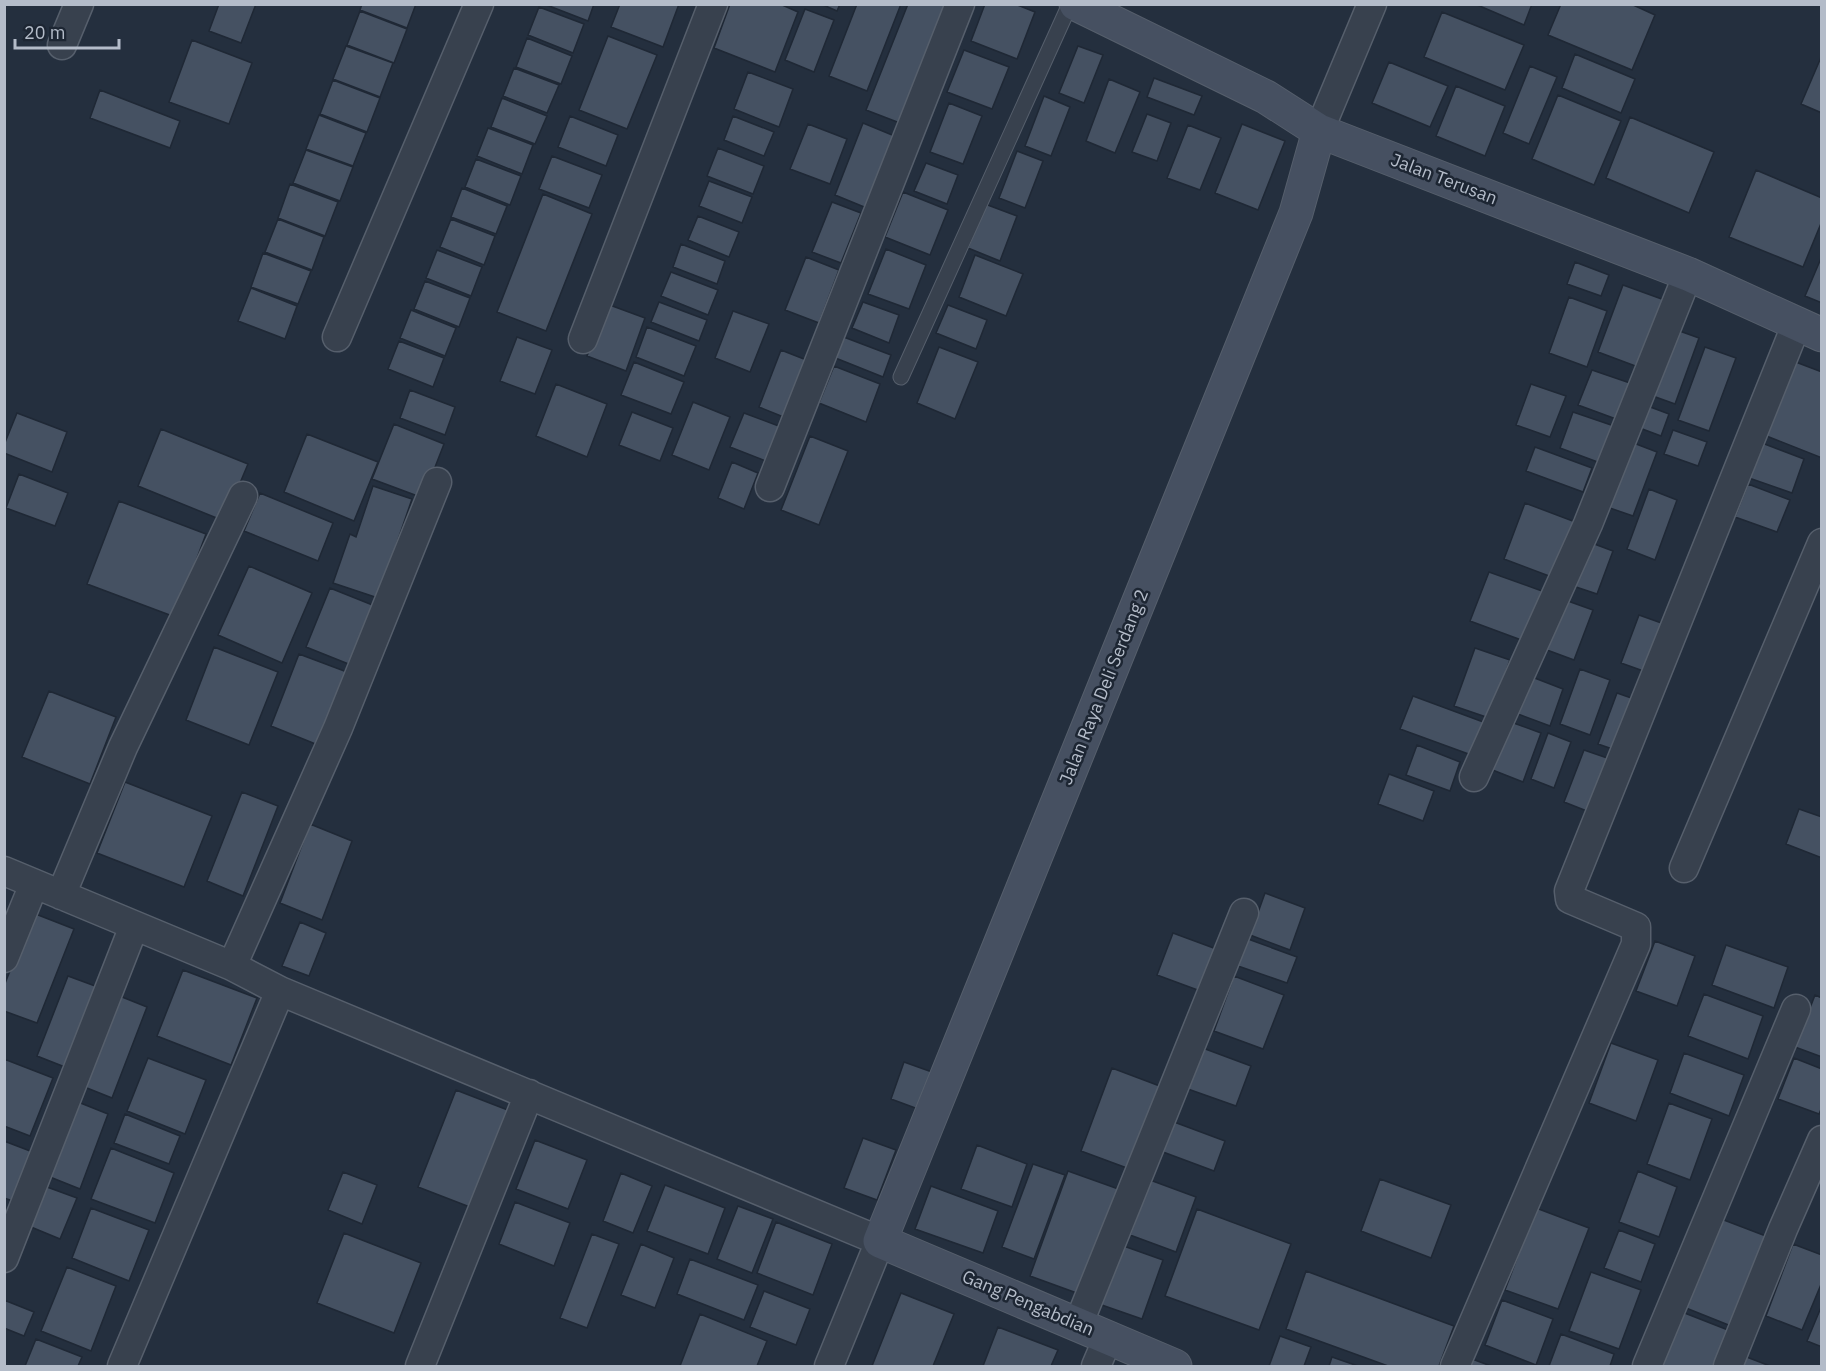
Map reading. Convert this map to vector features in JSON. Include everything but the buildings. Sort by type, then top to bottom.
[{"type":"street","points":[[62,45],[79,4]]},
{"type":"street","points":[[337,337],[479,4]]},
{"type":"street","points":[[583,339],[713,4]]},
{"type":"street","points":[[770,487],[960,4]]},
{"type":"street","name":"Jalan Terusan","points":[[1076,4],[1266,97],[1319,131],[1688,274],[1809,329]]},
{"type":"street","points":[[1319,131],[1372,4]]},
{"type":"street","name":"Jalan Raya Deli Serdang 2","points":[[880,1241],[1291,224],[1319,131]]},
{"type":"street","points":[[1474,777],[1588,524],[1688,274]]},
{"type":"street","points":[[1455,1366],[1636,944],[1636,927],[1570,899],[1569,891],[1809,329]]},
{"type":"street","points":[[232,966],[338,728],[437,482]]},
{"type":"street","points":[[61,895],[123,747],[243,496]]},
{"type":"street","points":[[1684,868],[1821,543]]},
{"type":"street","points":[[4,871],[232,966],[280,991],[880,1241],[830,1366]]},
{"type":"street","points":[[4,958],[34,884]]},
{"type":"street","points":[[1078,1325],[1244,913]]},
{"type":"street","points":[[4,1258],[134,926]]},
{"type":"street","points":[[122,1366],[280,991]]},
{"type":"street","points":[[1647,1366],[1796,1009]]},
{"type":"street","points":[[420,1366],[529,1094]]},
{"type":"street","points":[[1728,1366],[1821,1140]]},
{"type":"street","name":"Gang Pengabdian","points":[[880,1241],[1078,1325],[1102,1352],[1175,1366]]},
{"type":"lane","points":[[901,377],[1070,4]]}]
